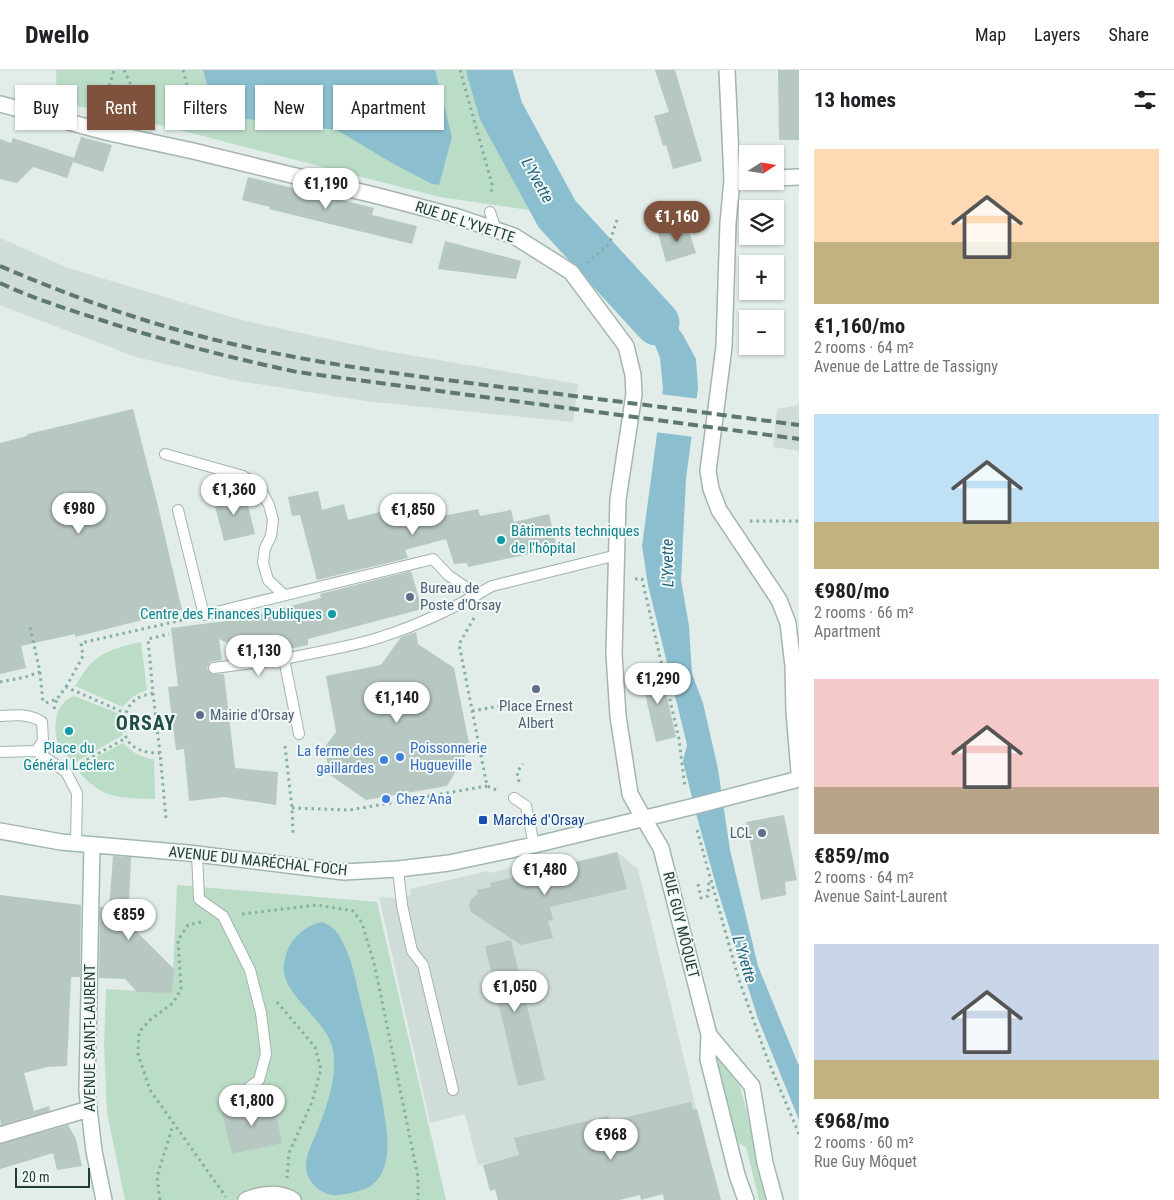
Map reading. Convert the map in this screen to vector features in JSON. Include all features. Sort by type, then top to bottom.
[{"type":"street","points":[[727,70],[732,180],[728,224],[724,347],[708,471],[711,489],[719,510],[778,600],[788,623],[799,772]]},
{"type":"street","name":"RUE DE L'YVETTE","points":[[0,104],[110,133],[194,151],[458,217],[514,236],[571,272],[626,346],[633,375],[634,394],[618,499],[614,654],[618,716],[630,794],[644,818]]},
{"type":"street","points":[[784,178],[799,177]]},
{"type":"street","points":[[732,180],[739,180]]},
{"type":"street","name":"AVENUE DU MARÉCHAL FOCH","points":[[0,831],[76,844],[198,854],[344,872],[398,869],[449,863],[534,845],[691,807],[799,778]]},
{"type":"street","name":"RUE GUY MÔQUET","points":[[644,818],[662,848],[709,1035],[708,1059],[737,1175],[746,1200]]},
{"type":"street","name":"AVENUE SAINT-LAURENT","points":[[92,845],[87,1091],[94,1150],[104,1200]]},
{"type":"street","name":"RUE GUY MÔQUET","points":[[709,1035],[752,1086],[765,1163],[775,1200]]},
{"type":"street","points":[[0,1136],[89,1110]]},
{"type":"street","points":[[246,1200],[270,1194],[290,1198]]},
{"type":"lane","points":[[490,207],[496,230]]},
{"type":"lane","points":[[165,454],[243,476],[260,488],[269,505],[273,520],[271,536],[265,548],[262,562],[268,580],[284,595]]},
{"type":"lane","points":[[178,510],[204,615],[433,559],[448,575],[477,595]]},
{"type":"lane","points":[[214,668],[284,659],[380,638],[421,622],[492,586],[617,555]]},
{"type":"lane","points":[[284,659],[298,734]]},
{"type":"lane","points":[[0,716],[23,715],[35,717],[42,722],[43,741],[36,751]]},
{"type":"lane","points":[[0,752],[36,751],[66,772],[77,793],[76,844]]},
{"type":"lane","points":[[514,798],[526,806],[534,845]]},
{"type":"lane","points":[[198,854],[199,899],[224,916],[250,970],[261,1013],[266,1054],[259,1080],[246,1090],[247,1094]]},
{"type":"lane","points":[[398,869],[402,905],[412,951],[424,965],[453,1090]]},
{"type":"path","points":[[110,85],[114,70]]},
{"type":"path","points":[[124,70],[131,85]]},
{"type":"path","points":[[183,70],[187,85]]},
{"type":"path","points":[[460,70],[492,184],[490,207]]},
{"type":"path","points":[[584,265],[609,244],[617,220]]},
{"type":"path","points":[[743,521],[799,521]]},
{"type":"path","points":[[631,580],[642,579],[679,738],[685,787]]},
{"type":"path","points":[[43,704],[57,699],[66,687],[83,656],[81,643],[204,615]]},
{"type":"path","points":[[474,618],[459,644],[487,786]]},
{"type":"path","points":[[30,627],[40,672],[43,704],[35,717]]},
{"type":"path","points":[[166,818],[148,639],[169,634]]},
{"type":"path","points":[[0,682],[40,672]]},
{"type":"path","points":[[66,687],[126,713]]},
{"type":"path","points":[[153,693],[135,699],[126,713],[123,725],[126,738],[132,746],[147,752],[160,754]]},
{"type":"path","points":[[472,711],[511,704]]},
{"type":"path","points":[[293,833],[285,742],[298,734]]},
{"type":"path","points":[[76,766],[126,738]]},
{"type":"path","points":[[292,808],[350,810],[487,786],[514,798]]},
{"type":"path","points":[[697,830],[738,977],[767,1058],[799,1134]]},
{"type":"path","points":[[698,884],[701,898],[708,896],[709,874]]},
{"type":"path","points":[[274,998],[316,1047],[320,1069],[312,1102],[289,1153],[290,1198]]},
{"type":"path","points":[[160,1200],[157,1176],[174,1124]]},
{"type":"shaded area","points":[[0,238],[68,268],[245,321],[385,351],[578,384],[573,422],[365,401],[233,380],[136,357],[0,305]]},
{"type":"shaded area","points":[[799,405],[799,451],[773,447],[777,409]]},
{"type":"shaded area","points":[[617,852],[638,869],[702,1133],[519,1156],[478,1165],[465,1114],[430,1123],[379,897],[396,898],[411,895],[410,889],[488,871],[490,873],[522,865],[522,863],[567,853],[569,864]]},
{"type":"green space","points":[[56,70],[489,70],[501,111],[557,214],[440,197],[180,130],[245,130],[245,85],[165,85],[165,126],[155,124],[155,85],[87,85],[87,108],[77,106],[77,85],[56,85]]},
{"type":"green space","points":[[141,642],[147,690],[128,701],[123,707],[75,686],[89,666],[102,655],[118,648]]},
{"type":"green space","points":[[74,696],[120,714],[119,725],[123,735],[74,763],[58,744],[55,727],[57,714],[63,703]]},
{"type":"green space","points":[[123,743],[137,754],[154,759],[155,799],[111,795],[93,786],[76,768]]},
{"type":"green space","points":[[177,885],[377,902],[446,1200],[125,1200],[107,1113],[104,1046],[106,989],[172,993]]},
{"type":"green space","points":[[715,1055],[740,1086],[769,1200],[759,1200],[746,1147],[737,1142]]},
{"type":"water","points":[[203,70],[435,70],[439,85],[333,85],[333,130],[323,128],[323,85],[255,85],[255,120],[245,119],[245,85],[207,85]]},
{"type":"water","points":[[444,105],[452,137],[439,185],[432,184],[392,163],[337,130],[444,130]]},
{"type":"water","points":[[620,269],[667,313],[683,335],[696,359],[698,388],[686,479],[681,580],[689,626],[692,674],[703,703],[718,769],[730,850],[758,966],[799,1066],[799,1120],[758,1019],[716,885],[683,761],[687,745],[648,585],[642,546],[663,389],[660,358],[648,327],[606,288]]},
{"type":"water","points":[[322,922],[338,933],[351,964],[376,1065],[387,1142],[385,1164],[375,1182],[359,1191],[336,1195],[327,1194],[318,1189],[308,1177],[306,1167],[308,1154],[330,1093],[334,1072],[333,1050],[329,1038],[289,986],[285,976],[284,964],[288,949],[296,937],[314,924]]},
{"type":"pier","points":[[660,394],[699,399],[694,437],[655,432]]},
{"type":"building","points":[[655,70],[675,70],[702,161],[673,169],[666,145],[663,146],[654,116],[669,112]]},
{"type":"building","points":[[778,70],[799,70],[799,140],[779,140]]},
{"type":"building","points":[[81,137],[112,145],[103,172],[73,162],[67,178],[33,167],[17,183],[0,179],[0,139],[11,143],[13,138],[74,158]]},
{"type":"building","points":[[248,177],[374,208],[372,215],[417,226],[412,244],[269,209],[270,207],[242,200]]},
{"type":"building","points":[[687,225],[696,253],[666,262],[658,233]]},
{"type":"building","points":[[445,241],[521,261],[516,279],[438,269]]},
{"type":"building","points":[[133,409],[182,610],[75,637],[75,634],[21,646],[26,668],[0,674],[0,443],[27,436],[28,434]]},
{"type":"building","points":[[244,490],[255,534],[224,541],[213,498]]},
{"type":"building","points":[[318,491],[322,510],[344,504],[348,520],[392,509],[394,518],[416,512],[418,521],[478,509],[480,516],[511,510],[514,522],[549,514],[557,548],[468,567],[467,563],[454,564],[446,539],[405,550],[408,558],[317,580],[300,515],[292,516],[288,497]]},
{"type":"building","points":[[411,571],[422,609],[308,639],[308,645],[280,651],[278,647],[252,655],[219,639],[222,660],[210,662],[207,668],[212,674],[224,674],[235,768],[278,772],[276,805],[224,797],[189,801],[184,749],[176,750],[168,687],[178,686],[171,628],[242,619],[321,598],[320,594]]},
{"type":"building","points":[[416,632],[418,644],[454,668],[470,748],[447,786],[366,800],[330,775],[324,748],[336,732],[326,676],[381,665],[401,637]]},
{"type":"building","points":[[660,667],[676,737],[656,742],[640,672]]},
{"type":"building","points":[[784,815],[797,880],[785,882],[786,895],[761,900],[746,822]]},
{"type":"building","points":[[617,852],[627,889],[550,907],[553,920],[548,921],[553,938],[521,945],[471,912],[469,905],[471,899],[478,894],[477,890],[491,887],[490,883]]},
{"type":"building","points":[[113,856],[131,857],[128,923],[174,969],[172,993],[137,992],[125,979],[99,978],[100,907],[109,908]]},
{"type":"building","points":[[0,895],[81,905],[80,977],[71,977],[67,1066],[47,1067],[24,1073],[34,1111],[49,1106],[50,1111],[1,1125],[0,1119]]},
{"type":"building","points":[[511,940],[545,1080],[518,1086],[485,946]]},
{"type":"building","points":[[273,1101],[282,1143],[232,1154],[222,1112]]},
{"type":"building","points":[[691,1102],[693,1110],[697,1109],[721,1200],[664,1200],[663,1194],[641,1200],[640,1195],[619,1200],[498,1200],[495,1189],[490,1191],[483,1165],[519,1155],[514,1138],[608,1116],[610,1121]]},
{"type":"building","points":[[68,1125],[76,1139],[82,1166],[57,1170],[53,1153],[0,1169],[0,1144]]},
{"type":"waterway","name":"L'Yvette","points":[[489,70],[501,111],[557,214],[657,323]]},
{"type":"railway","points":[[0,266],[90,302],[183,332],[278,354],[405,375],[799,425]]},
{"type":"railway","points":[[0,283],[24,294],[149,335],[297,372],[799,439]]},
{"type":"place","name":"Bâtiments techniques de l'hôpital","points":[[501,540]]},
{"type":"place","name":"Bureau de Poste d'Orsay","points":[[410,597]]},
{"type":"place","name":"Centre des Finances Publiques","points":[[332,614]]},
{"type":"place","name":"Place Ernest Albert","points":[[536,689]]},
{"type":"place","name":"Mairie d'Orsay","points":[[200,715]]},
{"type":"place","name":"Place du Général Leclerc","points":[[69,731]]},
{"type":"place","name":"Poissonnerie Hugueville","points":[[400,757]]},
{"type":"place","name":"La ferme des gaillardes","points":[[384,760]]},
{"type":"place","name":"Chez Ana","points":[[386,799]]},
{"type":"place","name":"Marché d'Orsay","points":[[483,820]]},
{"type":"place","name":"LCL","points":[[762,833]]},
{"type":"district","name":"ORSAY","points":[[146,723]]}]
